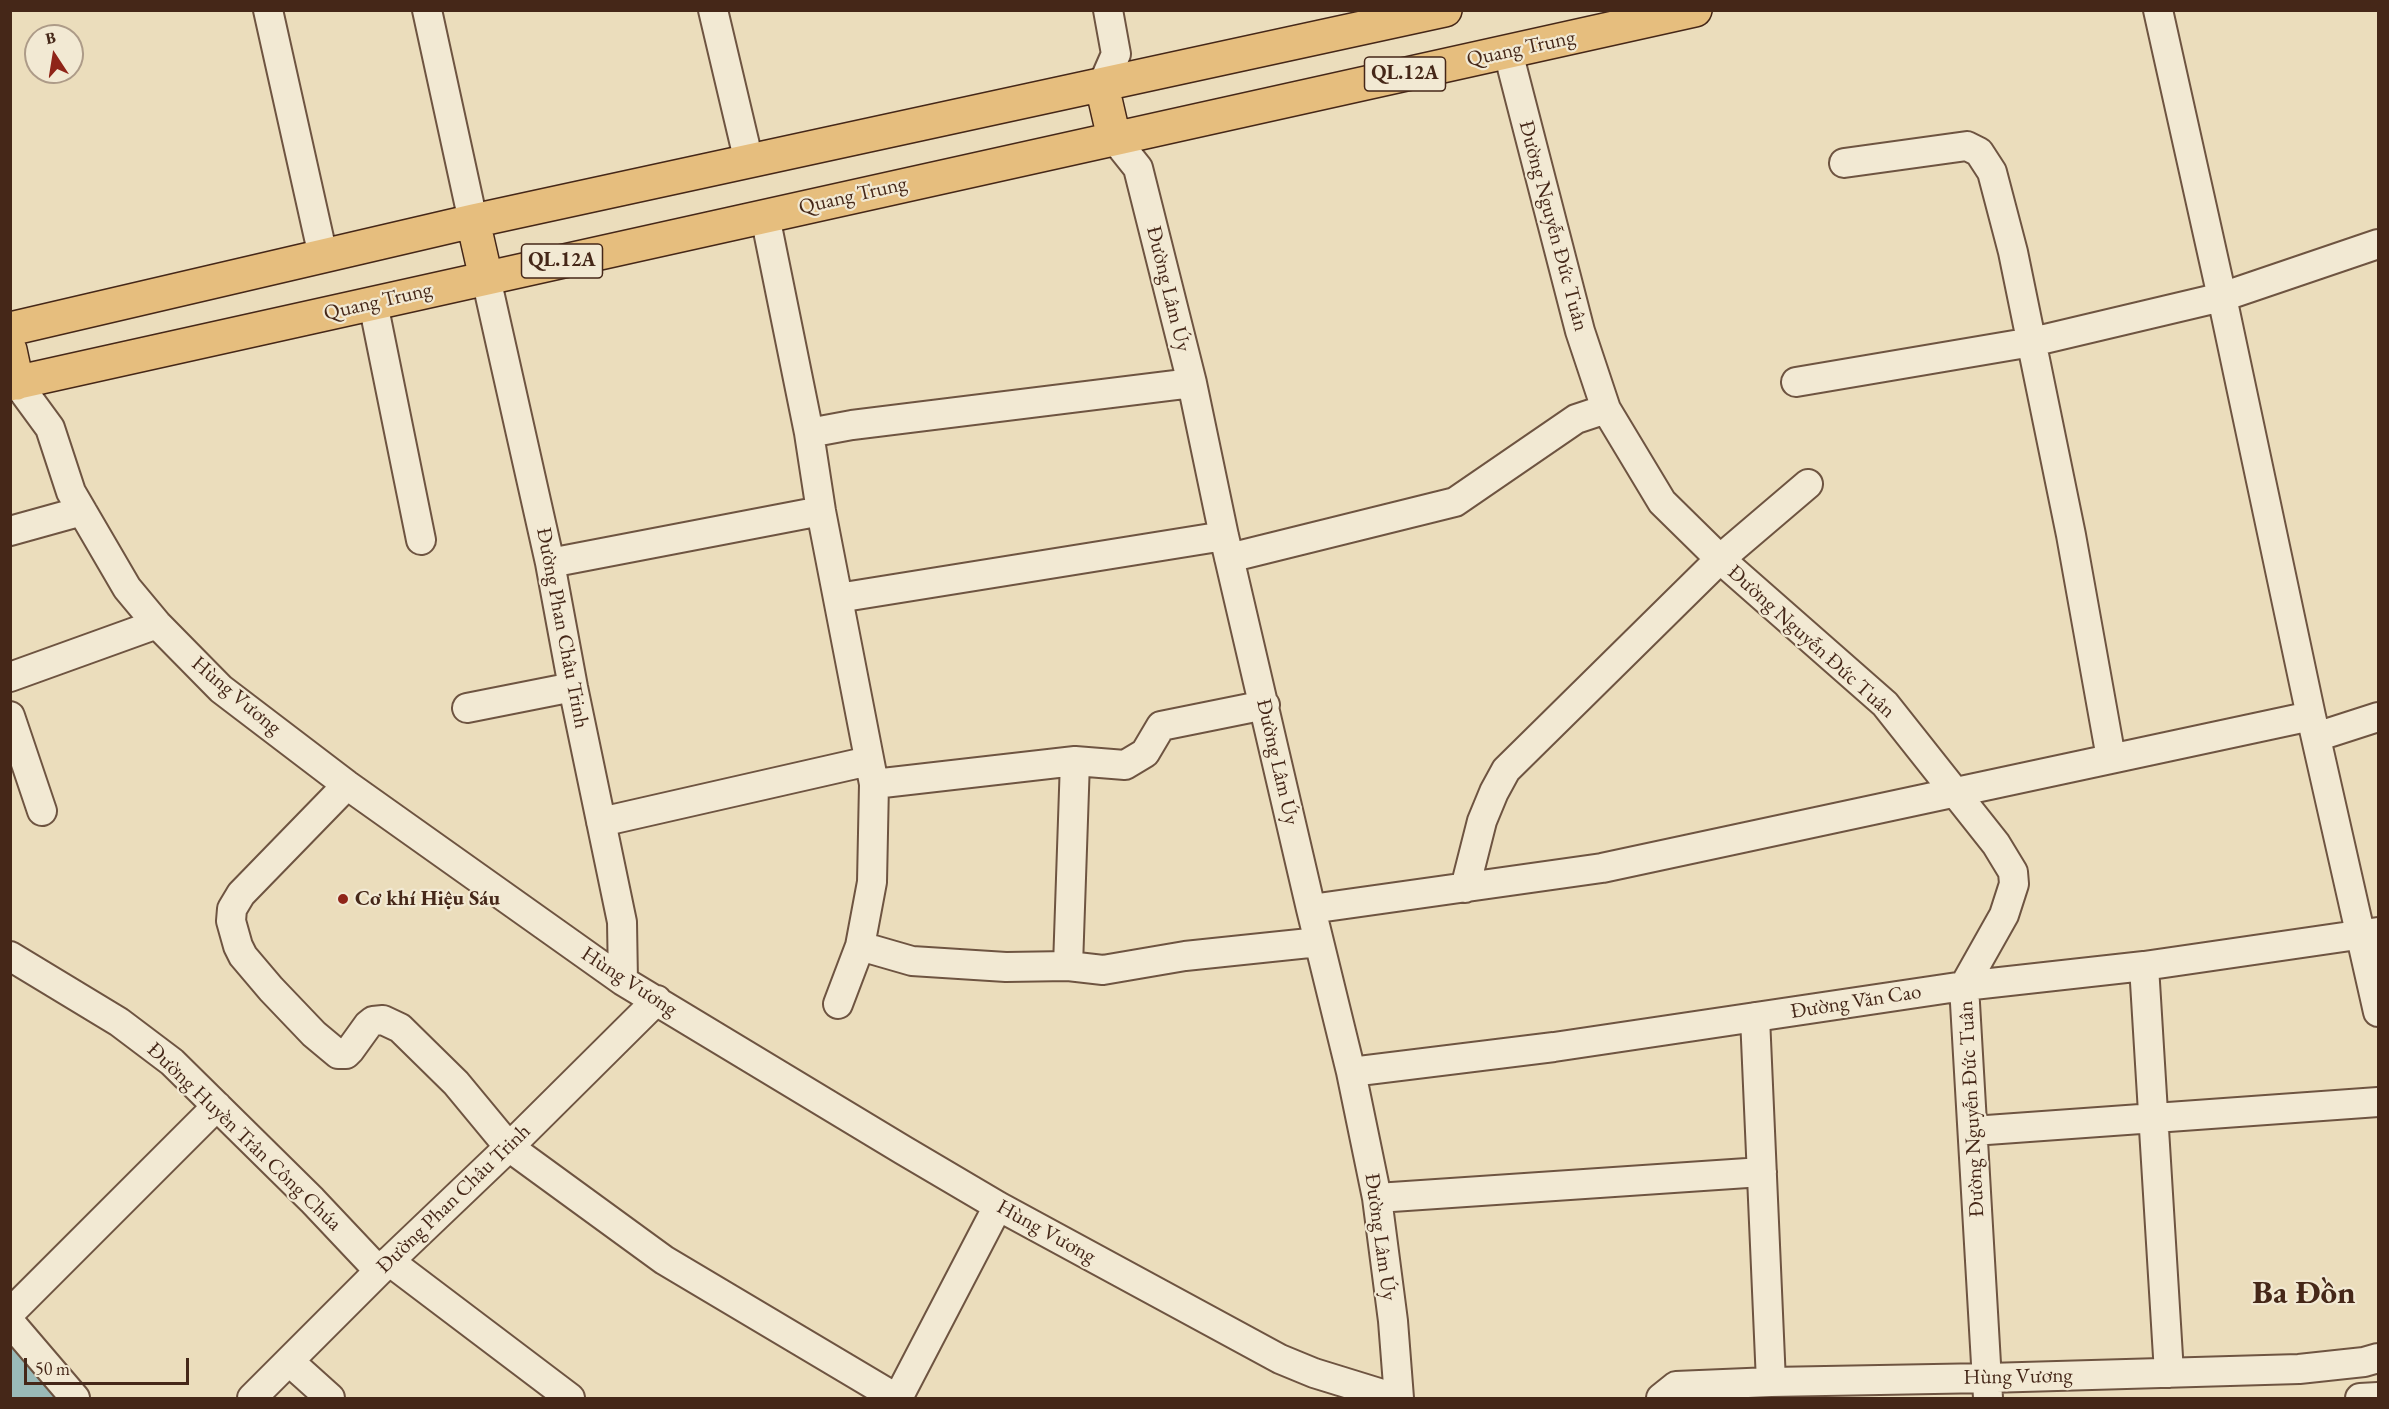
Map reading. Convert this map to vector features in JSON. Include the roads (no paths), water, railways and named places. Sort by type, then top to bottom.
[{"type":"highway","name":"QL.12A","points":[[10,329],[473,221],[1445,10]]},
{"type":"highway","name":"Quang Trung","points":[[14,383],[1695,10]]},
{"type":"highway","points":[[1102,86],[1114,138]]},
{"type":"highway","points":[[473,221],[486,278]]},
{"type":"highway","points":[[10,350],[14,383]]},
{"type":"street","points":[[268,10],[323,256]]},
{"type":"street","points":[[427,10],[473,221]]},
{"type":"street","points":[[713,10],[750,162]]},
{"type":"street","points":[[1102,86],[1116,54],[1108,10]]},
{"type":"street","points":[[2158,10],[2222,297],[2313,727],[2370,933],[2379,1012]]},
{"type":"street","name":"Đường Nguyễn Đức Tuân","points":[[1508,52],[1580,331],[1606,410],[1662,502],[1720,560],[1886,704],[2006,858],[2013,872],[2014,884],[2004,915],[1964,986],[1988,1388]]},
{"type":"street","name":"Đường Lâm Úy","points":[[1114,138],[1138,168],[1192,383],[1226,547],[1265,705],[1318,942],[1351,1072],[1377,1198],[1393,1321],[1397,1398]]},
{"type":"street","points":[[1844,163],[1967,146],[1979,152],[1992,172],[2013,252],[2032,342],[2071,535],[2111,758]]},
{"type":"street","points":[[765,216],[809,433],[821,511],[872,772],[872,882],[860,946],[838,1004]]},
{"type":"street","points":[[1796,382],[2032,342],[2222,297],[2379,244]]},
{"type":"street","name":"Đường Phan Châu Trinh","points":[[486,278],[550,563],[573,687],[622,922],[623,981]]},
{"type":"street","points":[[373,303],[421,540]]},
{"type":"street","name":"Hùng Vương","points":[[14,383],[50,428],[71,492],[127,588],[158,624],[221,689],[347,785],[623,981],[998,1206],[1280,1359],[1314,1373],[1397,1398]]},
{"type":"street","points":[[809,433],[852,425],[1192,383]]},
{"type":"street","points":[[838,598],[1226,547],[1455,502],[1576,419],[1606,410]]},
{"type":"street","points":[[1465,888],[1482,821],[1506,770],[1720,560],[1808,484]]},
{"type":"street","points":[[10,531],[82,511]]},
{"type":"street","points":[[550,563],[821,511]]},
{"type":"street","points":[[10,677],[158,624]]},
{"type":"street","points":[[466,708],[573,687]]},
{"type":"street","points":[[601,822],[872,772],[1075,761],[1125,765],[1145,753],[1161,726],[1265,705]]},
{"type":"street","points":[[10,716],[42,810]]},
{"type":"street","points":[[1311,909],[1602,868],[2111,758],[2379,717]]},
{"type":"street","points":[[1068,966],[1075,761]]},
{"type":"street","points":[[347,785],[241,894],[232,909],[231,921],[243,956],[314,1034],[338,1054],[346,1054],[368,1025],[373,1022],[383,1020],[400,1028],[456,1083],[509,1147],[664,1260],[897,1398],[998,1206]]},
{"type":"street","name":"Đường Văn Cao","points":[[1351,1072],[1554,1047],[1964,986],[2144,966],[2370,933]]},
{"type":"street","points":[[860,946],[912,961],[1006,967],[1068,966],[1103,970],[1185,956],[1318,942]]},
{"type":"street","name":"Đường Huyền Trân Công Chúa","points":[[10,956],[119,1022],[172,1062],[312,1200],[384,1266],[570,1398]]},
{"type":"street","points":[[2144,966],[2169,1373]]},
{"type":"street","name":"Đường Phan Châu Trinh","points":[[252,1398],[657,1000]]},
{"type":"street","points":[[1755,1017],[1770,1382]]},
{"type":"street","points":[[1973,1131],[2379,1102]]},
{"type":"street","points":[[10,1313],[217,1106]]},
{"type":"street","points":[[1377,1198],[1762,1172]]},
{"type":"street","points":[[10,1322],[75,1398]]},
{"type":"street","name":"Hùng Vương","points":[[1661,1398],[1676,1386],[1770,1382],[1988,1388],[2169,1373],[2299,1369],[2364,1362],[2379,1358]]},
{"type":"street","points":[[290,1362],[330,1398]]},
{"type":"street","points":[[2360,1398],[2379,1397]]},
{"type":"water","points":[[11,1335],[55,1398],[11,1398]]},
{"type":"place","name":"Cơ khí Hiệu Sáu","points":[[343,899]]},
{"type":"district","name":"Ba Đồn","points":[[2304,1294]]}]
